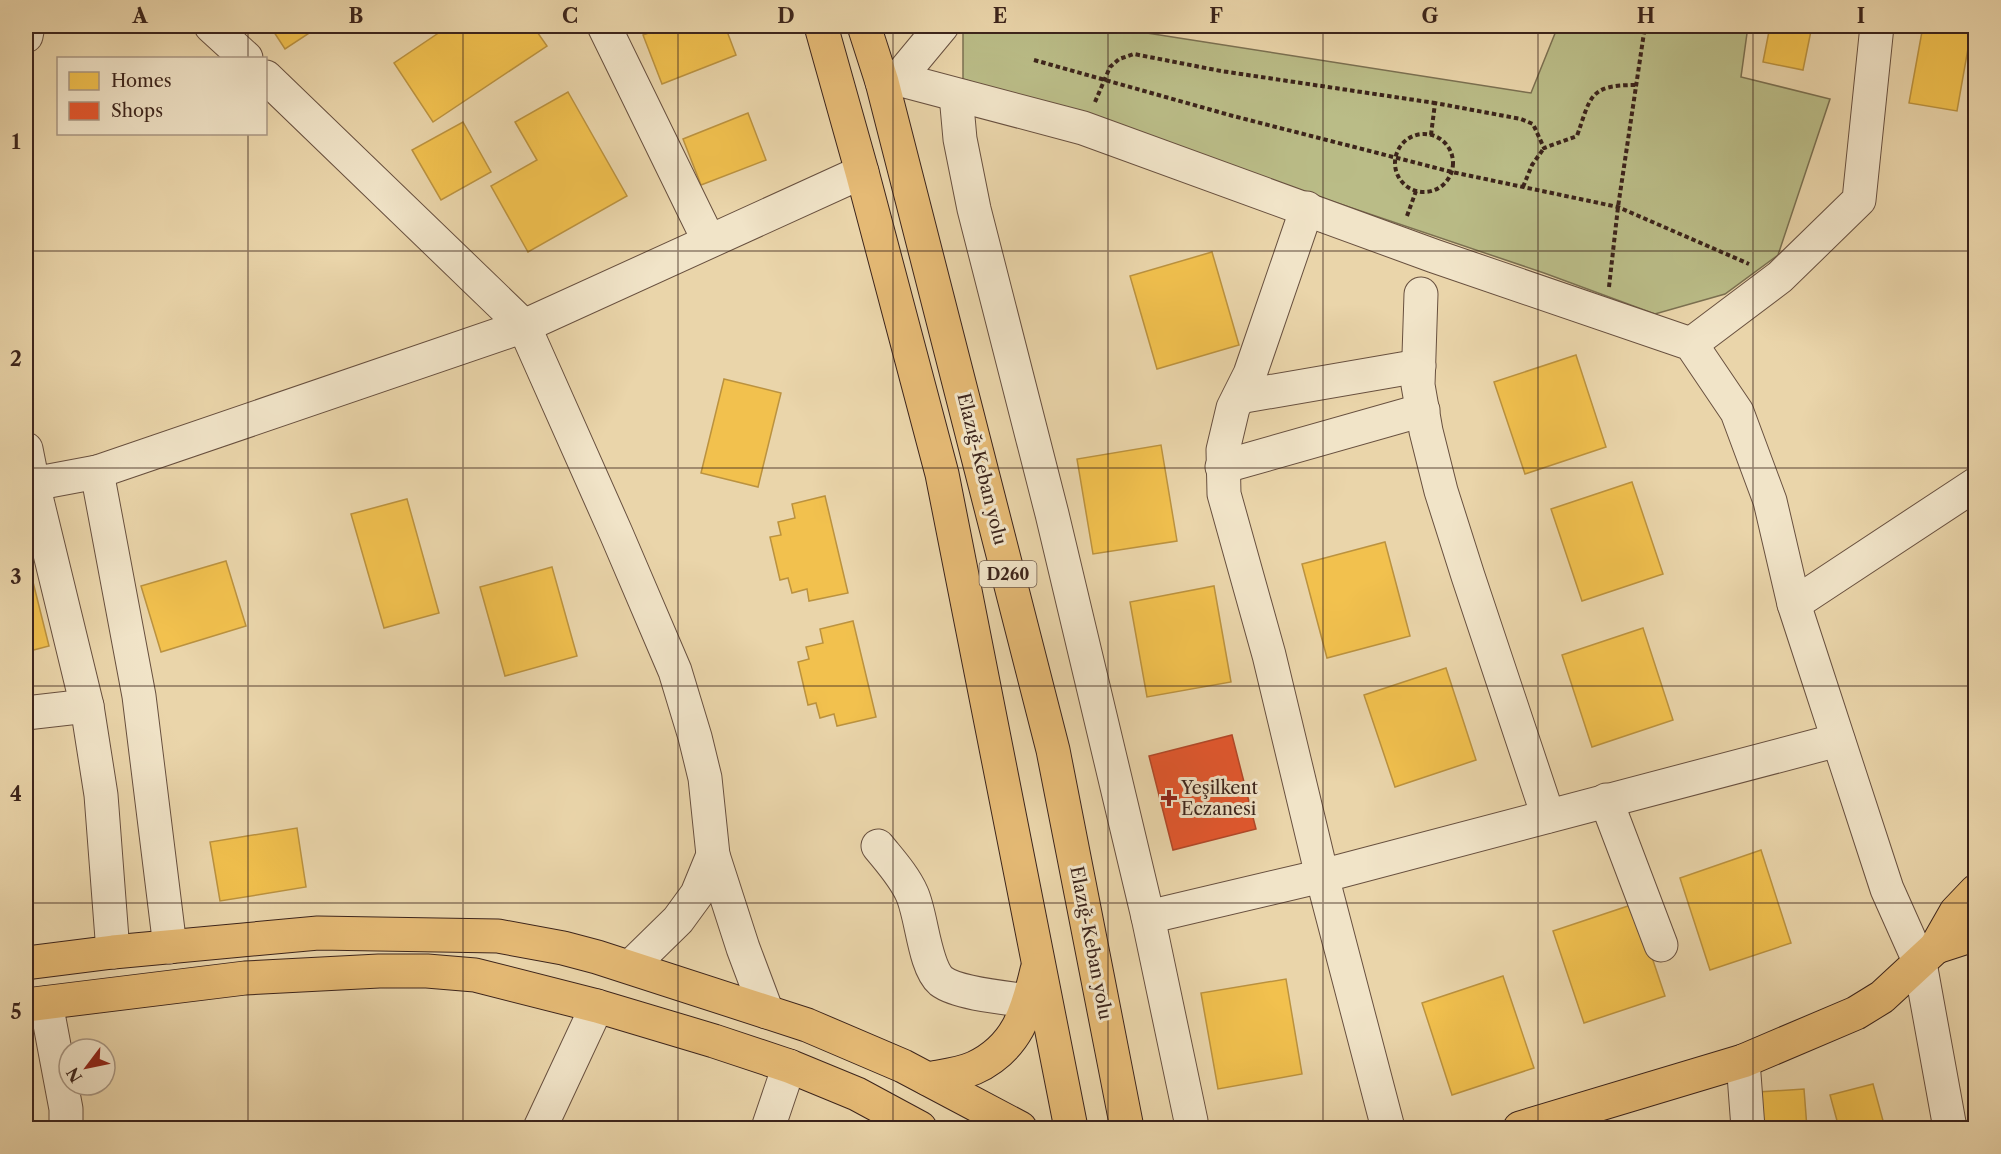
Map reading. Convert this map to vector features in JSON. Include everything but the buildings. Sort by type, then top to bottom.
[{"type":"main road","name":"D260","points":[[820,26],[862,172],[942,474],[1071,1128]]},
{"type":"main road","name":"Elazığ-Keban yolu","points":[[864,26],[890,80],[1053,750],[1127,1128]]},
{"type":"main road","points":[[1520,1128],[1582,1119],[1743,1061],[1856,1013],[1882,997],[1928,955],[1956,912],[1976,891]]},
{"type":"main road","points":[[26,963],[113,952],[318,933],[498,936],[563,948],[630,967],[807,1025],[903,1066],[1020,1128]]},
{"type":"main road","points":[[1928,955],[1976,934]]},
{"type":"main road","points":[[928,1080],[973,1069],[992,1058],[1009,1043],[1030,1001],[1039,962]]},
{"type":"main road","points":[[36,1004],[245,978],[379,970],[475,975],[597,1006],[789,1066],[857,1094],[920,1128]]},
{"type":"street","points":[[26,36],[28,26]]},
{"type":"street","points":[[211,26],[245,57]]},
{"type":"street","points":[[604,26],[709,241]]},
{"type":"street","points":[[890,80],[942,26]]},
{"type":"street","points":[[1690,344],[1780,277],[1859,200],[1877,26]]},
{"type":"street","points":[[267,78],[524,326],[675,671],[705,778],[713,855],[767,1012]]},
{"type":"street","points":[[890,80],[1083,128],[1434,256],[1690,344],[1737,412],[1770,501],[1794,604],[1887,889],[1928,955],[1950,1128]]},
{"type":"street","points":[[956,95],[960,139],[974,209],[1052,514],[1148,916],[1191,1121]]},
{"type":"street","points":[[29,484],[97,471],[524,326],[862,172]]},
{"type":"street","points":[[1307,208],[1250,374],[1233,408],[1223,450],[1224,494],[1269,655],[1322,876],[1388,1128]]},
{"type":"street","points":[[1421,294],[1418,384],[1445,502],[1548,816]]},
{"type":"street","points":[[1239,397],[1419,366]]},
{"type":"street","points":[[1222,467],[1423,410]]},
{"type":"street","points":[[26,449],[29,484],[87,706],[101,795],[113,952]]},
{"type":"street","points":[[97,471],[139,696],[170,947]]},
{"type":"street","points":[[1794,604],[1976,484]]},
{"type":"street","points":[[26,713],[87,706]]},
{"type":"street","points":[[1148,916],[1322,876],[1838,740]]},
{"type":"street","points":[[1606,800],[1661,945]]},
{"type":"street","points":[[878,846],[903,877],[913,896],[932,966],[940,980],[955,988],[1030,1001]]},
{"type":"street","points":[[630,967],[678,921],[697,894],[713,855]]},
{"type":"street","points":[[36,1004],[66,1109],[66,1128]]},
{"type":"street","points":[[540,1128],[597,1006]]},
{"type":"street","points":[[1743,1061],[1748,1128]]},
{"type":"street","points":[[768,1128],[789,1066]]},
{"type":"path","points":[[1606,314],[1618,207],[1645,26]]},
{"type":"path","points":[[1083,128],[1110,67],[1119,59],[1134,54],[1221,71],[1435,103],[1521,119],[1533,124],[1544,148]]},
{"type":"path","points":[[1034,60],[1233,116],[1452,172],[1618,207],[1780,277]]},
{"type":"path","points":[[1523,187],[1532,165],[1544,148],[1577,136],[1588,103],[1599,90],[1612,85],[1636,85]]},
{"type":"path","points":[[1431,135],[1435,103]]},
{"type":"path","points":[[1431,135],[1447,145],[1453,163],[1452,172],[1442,186],[1425,192],[1416,191],[1401,182],[1397,175],[1395,157],[1404,141],[1412,136],[1431,135]]},
{"type":"green space","points":[[963,26],[1102,26],[1531,93],[1558,26],[1748,26],[1741,77],[1830,99],[1778,255],[1725,294],[1655,314],[1544,273],[963,79]]},
{"type":"place","name":"Yeşilkent Eczanesi","points":[[1169,798]]}]
